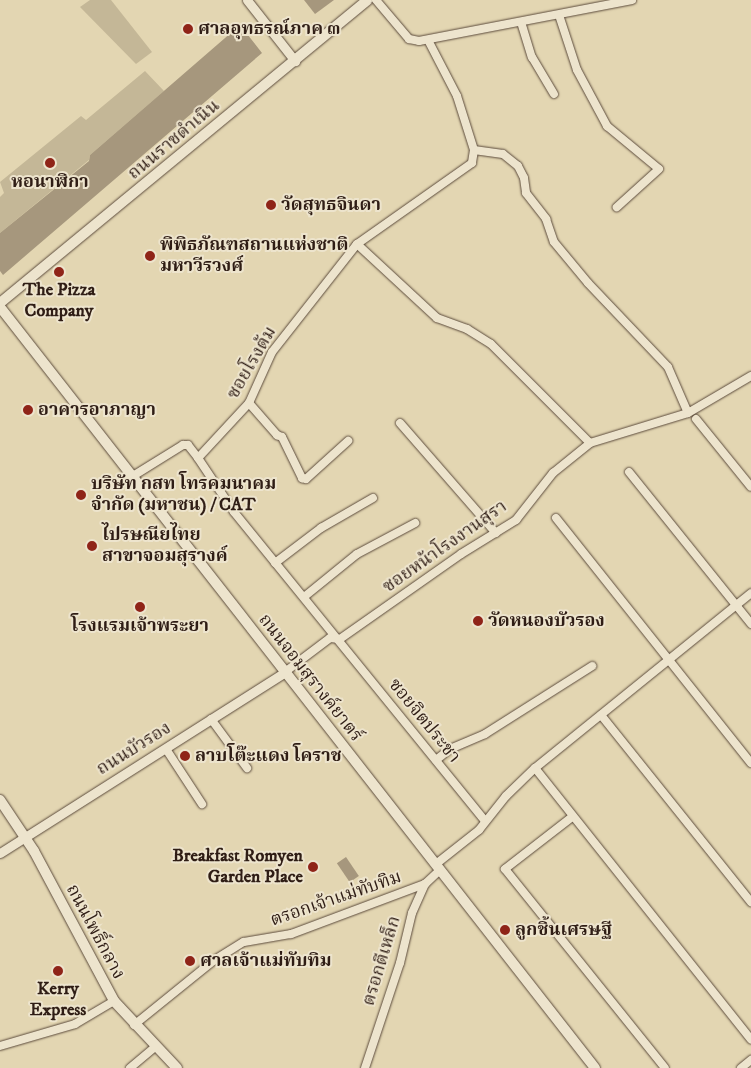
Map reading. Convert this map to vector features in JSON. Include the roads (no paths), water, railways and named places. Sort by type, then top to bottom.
[{"type":"main road","name":"ถนนราชดำเนิน","points":[[0,305],[367,0]]},
{"type":"main road","name":"ถนนจอมสุรางค์ยาตร์","points":[[0,305],[596,1068]]},
{"type":"main road","name":"ถนนโพธิ์กลาง","points":[[0,800],[26,837],[114,1001],[134,1025],[177,1068]]},
{"type":"street","points":[[247,0],[295,60]]},
{"type":"street","points":[[376,0],[409,39],[428,40],[632,0]]},
{"type":"street","points":[[559,15],[577,70],[607,126],[659,168],[617,208]]},
{"type":"street","points":[[521,22],[532,57],[554,94]]},
{"type":"street","points":[[428,40],[457,96],[474,150],[503,154],[518,166],[524,178],[526,192],[546,219],[554,242],[588,283],[668,367],[688,413]]},
{"type":"street","name":"ซอยโรงต้ม","points":[[198,458],[249,403],[272,352],[357,244],[472,163],[474,150]]},
{"type":"street","points":[[357,244],[437,318],[467,329],[492,344],[590,444]]},
{"type":"street","name":"ซอยหน้าโรงงานสุรา","points":[[285,672],[330,638],[340,639],[516,520],[553,473],[590,444],[688,413],[751,376]]},
{"type":"street","points":[[249,403],[277,436],[282,437],[302,478],[306,479],[348,441]]},
{"type":"street","points":[[696,419],[751,487]]},
{"type":"street","points":[[400,423],[496,533]]},
{"type":"street","points":[[133,476],[182,445],[188,445],[234,512],[340,639]]},
{"type":"street","points":[[629,472],[751,624]]},
{"type":"street","points":[[275,563],[321,528],[373,498]]},
{"type":"street","points":[[556,518],[751,763]]},
{"type":"street","points":[[304,597],[357,554],[415,523]]},
{"type":"street","name":"ตรอกตีเหล็ก","points":[[365,1068],[400,963],[412,913],[424,884],[438,867],[479,830],[485,821],[535,768],[751,594]]},
{"type":"street","name":"ซอยจิตประชา","points":[[340,639],[485,821]]},
{"type":"street","points":[[436,760],[450,749],[485,734],[592,666]]},
{"type":"street","name":"ถนนบัวรอง","points":[[0,853],[285,672]]},
{"type":"street","points":[[601,715],[751,902]]},
{"type":"street","points":[[211,720],[247,768]]},
{"type":"street","points":[[166,749],[202,804]]},
{"type":"street","points":[[535,768],[751,1040]]},
{"type":"street","points":[[572,817],[505,869],[665,1068]]},
{"type":"street","name":"ตรอกเจ้าแม่ทับทิม","points":[[134,1025],[212,961],[244,942],[290,934],[424,884]]},
{"type":"street","points":[[0,1046],[75,1024],[114,1001]]},
{"type":"street","points":[[130,1068],[155,1047]]},
{"type":"street","points":[[742,1068],[751,1060]]},
{"type":"place","name":"ศาลอุทธรณ์ภาค ๓","points":[[188,29]]},
{"type":"place","name":"หอนาฬิกา","points":[[50,163]]},
{"type":"place","name":"วัดสุทธจินดา","points":[[271,205]]},
{"type":"place","name":"พิพิธภัณฑสถานแห่งชาติ มหาวีรวงศ์","points":[[150,256]]},
{"type":"place","name":"The Pizza Company","points":[[59,272]]},
{"type":"place","name":"อาคารอาภาญา","points":[[28,410]]},
{"type":"place","name":"บริษัท กสท โทรคมนาคม จำกัด (มหาชน) / CAT","points":[[81,495]]},
{"type":"place","name":"ไปรษณียไทย สาขาจอมสุรางค์","points":[[92,546]]},
{"type":"place","name":"โรงแรมเจ้าพระยา","points":[[140,607]]},
{"type":"place","name":"วัดหนองบัวรอง","points":[[478,621]]},
{"type":"place","name":"ลาบโต๊ะแดง โคราช","points":[[185,756]]},
{"type":"place","name":"Breakfast Romyen Garden Place","points":[[313,867]]},
{"type":"place","name":"ลูกชิ้นเศรษฐี","points":[[505,930]]},
{"type":"place","name":"ศาลเจ้าแม่ทับทิม","points":[[190,961]]},
{"type":"place","name":"Kerry Express","points":[[58,971]]}]
